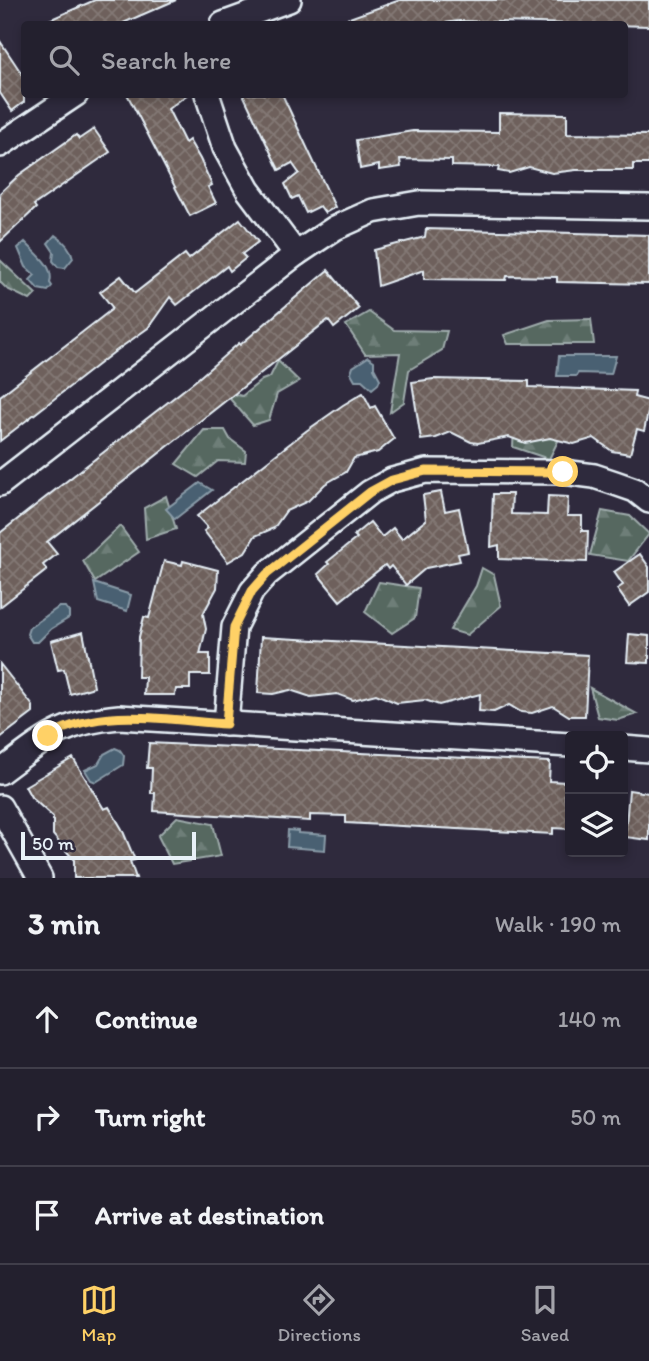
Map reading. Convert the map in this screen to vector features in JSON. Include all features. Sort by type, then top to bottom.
[{"type":"street","points":[[231,21],[289,0]]},
{"type":"street","points":[[0,145],[70,98]]},
{"type":"street","points":[[208,98],[225,148],[248,190],[296,254]]},
{"type":"street","points":[[0,484],[296,254],[318,238],[353,219],[373,211],[407,205],[444,203],[649,207]]},
{"type":"street","points":[[226,724],[234,627],[252,591],[278,566],[381,486],[409,474],[426,471],[563,472],[594,476],[615,483],[635,490],[649,501]]},
{"type":"street","points":[[0,772],[63,728],[89,720],[119,718],[565,745]]},
{"type":"street","points":[[628,748],[649,750]]},
{"type":"street","points":[[0,807],[40,878]]},
{"type":"green space","points":[[0,260],[36,294],[30,300],[7,289],[0,282]]},
{"type":"green space","points":[[369,312],[394,330],[447,331],[442,350],[409,370],[404,402],[390,412],[400,353],[365,354],[346,325]]},
{"type":"green space","points":[[591,319],[594,344],[508,344],[504,335],[549,320]]},
{"type":"green space","points":[[278,361],[299,381],[277,394],[269,420],[253,425],[223,391],[242,396],[270,377]]},
{"type":"green space","points":[[551,422],[558,441],[549,459],[513,447],[514,428]]},
{"type":"green space","points":[[204,430],[225,430],[230,439],[246,451],[245,462],[218,461],[198,477],[176,464]]},
{"type":"green space","points":[[166,496],[176,529],[146,539],[144,508]]},
{"type":"green space","points":[[602,511],[630,516],[649,534],[628,561],[590,555]]},
{"type":"green space","points":[[120,526],[139,552],[95,582],[83,561]]},
{"type":"green space","points":[[482,568],[494,575],[501,606],[467,635],[450,630],[476,586]]},
{"type":"green space","points":[[379,582],[419,588],[415,618],[392,633],[365,612]]},
{"type":"green space","points":[[590,688],[637,714],[618,720],[598,717]]},
{"type":"green space","points":[[177,817],[213,824],[221,856],[172,864],[158,836]]},
{"type":"water","points":[[55,235],[67,245],[72,254],[73,258],[65,268],[58,267],[53,261],[54,252],[48,243]]},
{"type":"water","points":[[25,242],[50,271],[52,286],[48,291],[38,289],[30,280],[35,275],[26,267],[18,248]]},
{"type":"water","points":[[559,356],[616,356],[611,374],[578,373],[576,376],[557,376]]},
{"type":"water","points":[[368,357],[374,361],[374,368],[380,379],[372,389],[362,380],[355,380],[351,373],[353,367]]},
{"type":"water","points":[[200,483],[212,490],[175,519],[166,509]]},
{"type":"water","points":[[94,583],[131,595],[127,611],[98,602]]},
{"type":"water","points":[[59,607],[65,607],[69,618],[51,629],[38,642],[32,642],[27,634],[29,628]]},
{"type":"water","points":[[115,748],[124,756],[123,765],[96,782],[91,780],[85,770],[98,764],[104,754]]},
{"type":"water","points":[[288,830],[326,835],[325,850],[287,847]]},
{"type":"building","points":[[95,0],[176,0],[128,21],[47,21]]},
{"type":"building","points":[[400,0],[649,0],[649,26],[628,25],[628,21],[341,21]]},
{"type":"building","points":[[0,41],[21,72],[21,98],[24,98],[24,102],[12,111],[0,93]]},
{"type":"building","points":[[129,98],[183,98],[168,109],[185,143],[189,140],[200,159],[212,185],[208,187],[216,203],[190,216]]},
{"type":"building","points":[[245,98],[284,98],[335,207],[325,213],[320,206],[306,213],[298,196],[292,199],[285,184],[299,173],[292,163],[279,170]]},
{"type":"building","points":[[499,113],[567,114],[567,134],[649,135],[649,164],[633,164],[633,170],[576,170],[552,173],[529,167],[509,173],[498,171],[499,167],[452,166],[452,160],[400,159],[401,167],[379,170],[379,165],[360,169],[356,140],[413,131],[499,132]]},
{"type":"building","points":[[94,129],[110,152],[34,205],[36,208],[0,242],[0,193],[19,175],[76,135],[79,139]]},
{"type":"building","points":[[240,219],[258,242],[242,254],[246,258],[230,271],[227,266],[177,305],[170,297],[148,328],[0,441],[0,396],[111,310],[112,307],[100,292],[121,276],[135,293],[185,254],[189,259]]},
{"type":"building","points":[[426,229],[649,235],[649,284],[557,282],[557,277],[507,276],[506,280],[424,279],[424,270],[378,286],[374,250],[425,237]]},
{"type":"building","points":[[328,270],[359,308],[334,328],[328,320],[47,542],[57,554],[43,565],[47,570],[0,607],[0,533],[195,381],[239,343],[240,345]]},
{"type":"building","points":[[433,379],[529,381],[529,387],[635,391],[634,397],[649,401],[649,408],[644,431],[637,429],[630,454],[612,451],[594,438],[574,444],[550,438],[525,443],[509,437],[478,443],[451,432],[421,440],[412,382]]},
{"type":"building","points":[[363,393],[371,408],[375,406],[394,439],[378,452],[354,458],[346,472],[325,484],[308,501],[286,511],[274,528],[255,536],[245,552],[228,562],[204,531],[208,528],[197,516],[306,431]]},
{"type":"building","points":[[441,492],[445,511],[459,508],[468,552],[458,554],[460,561],[426,568],[406,585],[391,566],[388,569],[385,565],[340,601],[318,574],[329,564],[327,562],[357,538],[354,535],[370,522],[382,537],[393,528],[402,539],[426,520],[423,495]]},
{"type":"building","points":[[493,494],[512,494],[511,514],[547,515],[548,496],[568,497],[567,516],[582,516],[582,531],[588,531],[587,562],[499,559],[499,545],[491,547]]},
{"type":"building","points":[[640,554],[649,567],[649,592],[629,606],[617,589],[623,585],[614,572]]},
{"type":"building","points":[[164,561],[182,565],[183,561],[218,570],[217,588],[203,614],[206,629],[200,654],[210,654],[210,675],[190,675],[190,689],[176,689],[175,695],[144,695],[145,677],[138,677],[139,637],[144,617],[149,618]]},
{"type":"building","points":[[83,632],[94,687],[70,694],[64,669],[58,670],[51,641]]},
{"type":"building","points":[[629,634],[649,636],[649,663],[627,662]]},
{"type":"building","points":[[261,637],[588,655],[585,716],[569,716],[553,706],[532,713],[521,712],[509,705],[494,712],[479,711],[480,694],[439,705],[425,700],[397,703],[376,694],[353,700],[337,694],[311,697],[290,690],[273,694],[258,693]]},
{"type":"building","points":[[0,664],[33,706],[33,713],[0,738]]},
{"type":"building","points":[[149,743],[550,762],[549,781],[565,782],[565,829],[553,828],[553,834],[346,823],[346,816],[310,815],[310,821],[154,811],[155,793],[151,793],[152,768],[147,768]]},
{"type":"building","points":[[73,758],[104,809],[109,807],[122,829],[135,860],[130,861],[136,878],[74,878],[74,860],[53,835],[53,817],[31,797],[25,786]]},
{"type":"building","points":[[629,790],[649,793],[649,840],[628,837]]},
{"type":"route","points":[[48,736],[89,720],[119,718],[226,724],[234,627],[252,591],[267,574],[351,507],[392,480],[426,471],[563,472]]}]
